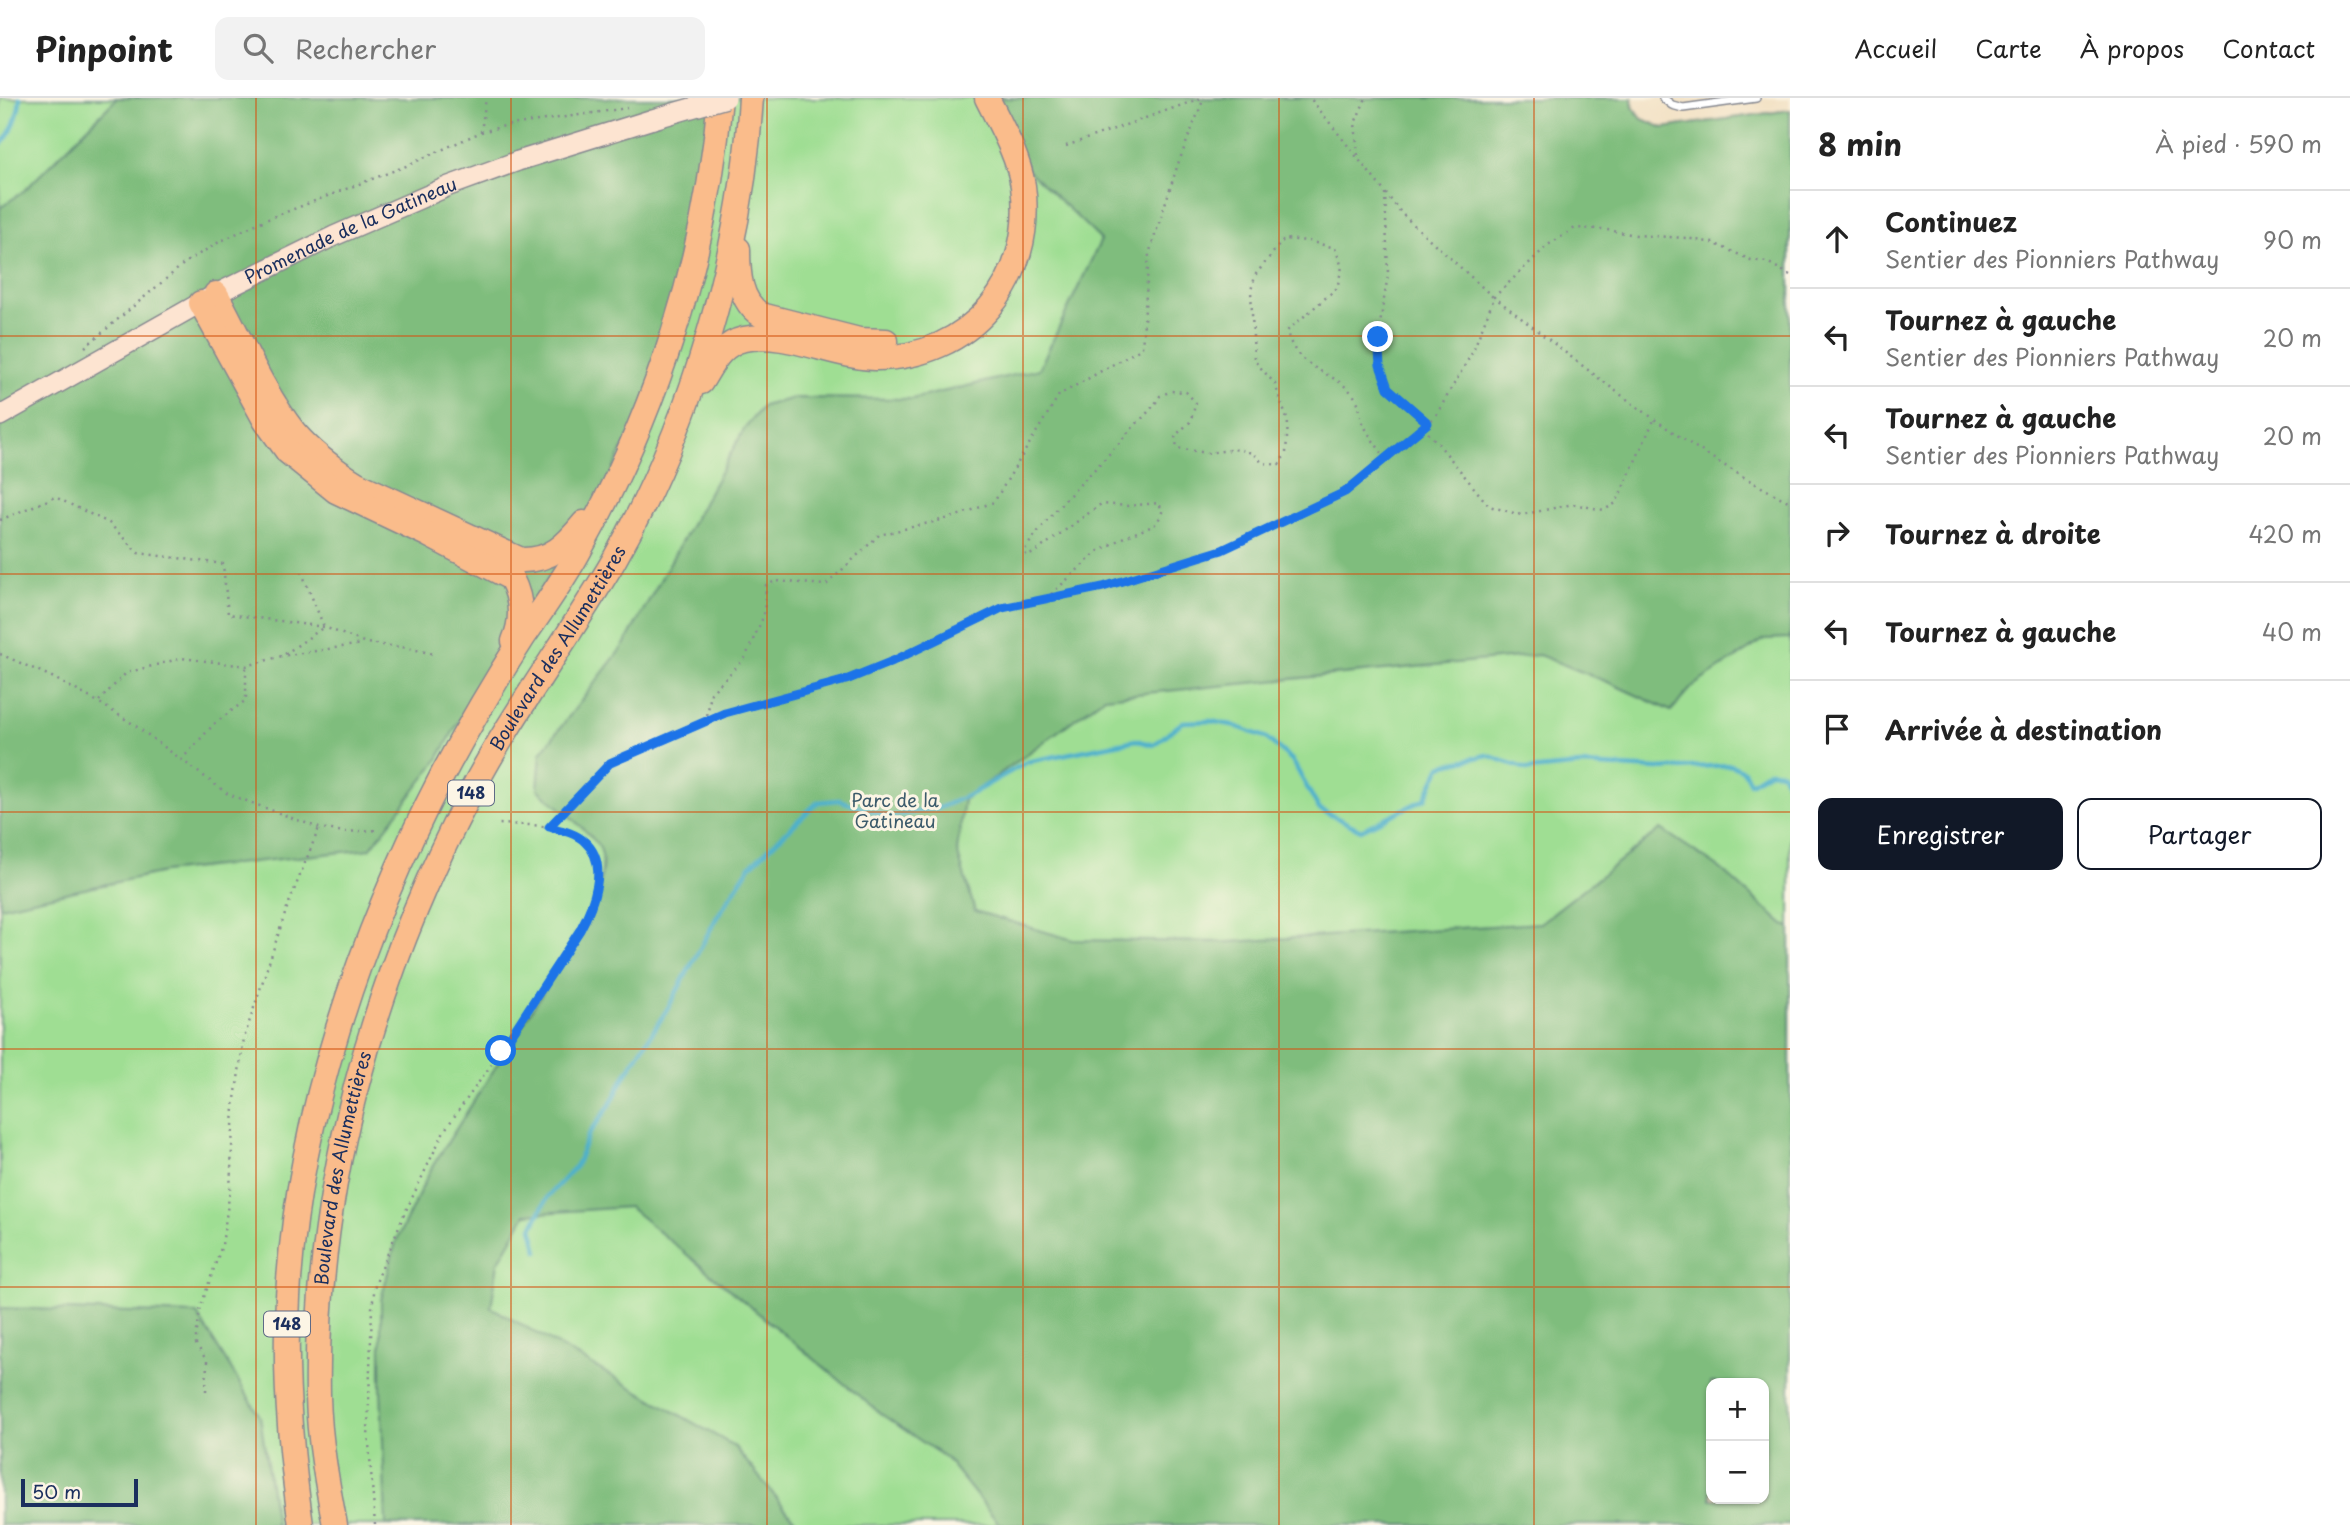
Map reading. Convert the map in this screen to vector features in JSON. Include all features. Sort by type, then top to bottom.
[{"type":"highway","name":"Boulevard des Allumettières","points":[[301,1525],[288,1413],[288,1298],[294,1237],[312,1125],[332,1049],[385,900],[440,781],[499,675],[577,556],[610,494],[650,400],[692,268],[710,178],[720,98]]},
{"type":"highway","name":"Boulevard des Allumettières","points":[[335,1525],[318,1398],[325,1266],[333,1200],[349,1110],[376,1018],[422,894],[468,797],[615,557],[648,493],[680,416],[716,307],[739,204],[751,98]]},
{"type":"highway","points":[[739,204],[739,275],[741,287],[752,310],[772,319],[871,341],[899,340],[928,332],[954,318],[979,297],[991,279],[1005,246],[1009,200],[1003,173],[971,98]]},
{"type":"highway","points":[[680,416],[715,359],[724,349],[745,339],[769,337],[861,357],[904,356],[949,341],[989,310],[1010,276],[1020,248],[1024,218],[1023,188],[1017,164],[987,98]]},
{"type":"highway","points":[[208,299],[289,424],[311,449],[357,484],[521,560],[533,560],[558,551],[610,494]]},
{"type":"highway","points":[[208,299],[265,420],[282,444],[301,463],[336,492],[429,535],[511,578],[517,590],[521,614],[519,629],[499,675]]},
{"type":"street","name":"Promenade de la Gatineau","points":[[0,415],[208,299],[334,236],[422,197],[518,161],[726,98]]},
{"type":"lane","points":[[1663,98],[1672,105],[1683,108],[1756,98]]},
{"type":"path","points":[[481,131],[486,98]]},
{"type":"path","points":[[1066,146],[1203,98]]},
{"type":"path","points":[[706,722],[711,693],[745,658],[764,615],[766,584],[776,581],[826,585],[880,535],[954,517],[994,502],[1059,395],[1142,348],[1149,254],[1203,98]]},
{"type":"path","points":[[549,827],[610,763],[725,713],[846,680],[893,661],[1002,608],[1103,587],[1222,550],[1345,492],[1435,417],[1472,353],[1494,298],[1403,215],[1310,98]]},
{"type":"path","points":[[1358,158],[1355,123],[1366,98]]},
{"type":"path","points":[[81,350],[186,262],[260,222],[406,166],[481,131],[631,107]]},
{"type":"path","points":[[1385,193],[1388,274],[1378,337],[1380,365],[1388,388],[1428,423]]},
{"type":"path","points":[[1790,275],[1767,262],[1751,260],[1713,243],[1575,228],[1548,244],[1494,297],[1654,420],[1754,484],[1790,502]]},
{"type":"path","points":[[1046,599],[1097,552],[1158,521],[1163,510],[1158,502],[1128,506],[1101,504],[1034,553],[1027,556],[1024,551],[1087,475],[1152,410],[1160,396],[1171,391],[1186,392],[1196,403],[1190,422],[1175,436],[1177,448],[1207,453],[1238,449],[1252,453],[1263,463],[1279,465],[1286,453],[1288,422],[1275,384],[1254,360],[1251,290],[1256,274],[1284,239],[1308,241],[1335,248],[1342,267],[1337,288],[1287,331],[1290,346],[1323,374],[1342,384],[1356,399],[1363,423],[1386,458]]},
{"type":"path","points":[[1423,427],[1489,506],[1521,515],[1573,504],[1604,510],[1616,503],[1654,420]]},
{"type":"path","points":[[0,520],[55,497],[110,523],[138,553],[223,564],[228,614],[324,628],[366,643],[435,654]]},
{"type":"path","points":[[302,573],[324,628]]},
{"type":"path","points":[[282,656],[324,628]]},
{"type":"path","points":[[98,702],[126,673],[182,657],[246,666],[282,656],[366,643]]},
{"type":"path","points":[[0,654],[50,676],[98,702],[228,794],[319,828],[345,832],[377,830]]},
{"type":"path","points":[[181,760],[214,724],[246,700],[246,666]]},
{"type":"path","points":[[375,1525],[368,1430],[375,1285],[402,1219],[444,1131],[501,1051],[580,930],[598,878],[595,857],[585,842],[549,827],[499,824]]},
{"type":"path","points":[[206,1391],[207,1361],[195,1345],[201,1306],[222,1245],[230,1190],[234,1106],[244,1038],[287,908],[319,828]]},
{"type":"green space","name":"Parc de la Gatineau","points":[[0,98],[1632,98],[1633,107],[1642,119],[1663,128],[1790,110],[1790,1525],[0,1525]]},
{"type":"green space","points":[[117,98],[723,98],[648,397],[589,520],[495,656],[437,761],[370,849],[164,872],[0,907],[0,208],[26,189]]},
{"type":"green space","points":[[995,98],[1632,98],[1633,107],[1642,119],[1663,128],[1790,110],[1790,638],[1765,639],[1693,686],[1671,711],[1539,655],[1105,697],[964,800],[957,851],[975,911],[1073,940],[1228,942],[1540,923],[1661,829],[1721,869],[1784,925],[1790,927],[1790,1525],[1000,1525],[946,1458],[881,1414],[629,1207],[526,1214],[498,1263],[491,1307],[734,1446],[792,1517],[803,1525],[386,1525],[381,1300],[396,1241],[432,1167],[588,921],[601,876],[602,859],[598,845],[583,828],[538,789],[541,753],[624,645],[746,426],[763,406],[794,398],[912,399],[1039,369],[1101,240],[1028,170]]},
{"type":"green space","points":[[0,1308],[197,1314],[260,1416],[276,1525],[0,1525]]},
{"type":"waterway","points":[[0,145],[14,123],[20,98]]},
{"type":"waterway","points":[[538,1251],[532,1228],[548,1196],[576,1166],[588,1135],[610,1105],[626,1074],[668,1008],[717,917],[750,866],[818,802],[839,800],[889,817],[939,808],[971,794],[1027,762],[1136,740],[1153,745],[1183,722],[1210,721],[1232,725],[1265,737],[1292,760],[1319,809],[1361,830],[1425,799],[1441,766],[1487,755],[1529,770],[1581,765],[1658,769],[1731,765],[1744,771],[1750,783],[1769,771],[1782,772],[1790,790]]},
{"type":"route","points":[[501,1051],[580,930],[593,900],[598,878],[595,857],[585,842],[575,835],[549,827],[610,763],[725,713],[846,680],[893,661],[1002,608],[1103,587],[1222,550],[1345,492],[1428,423],[1388,388],[1380,365],[1378,337]]}]
